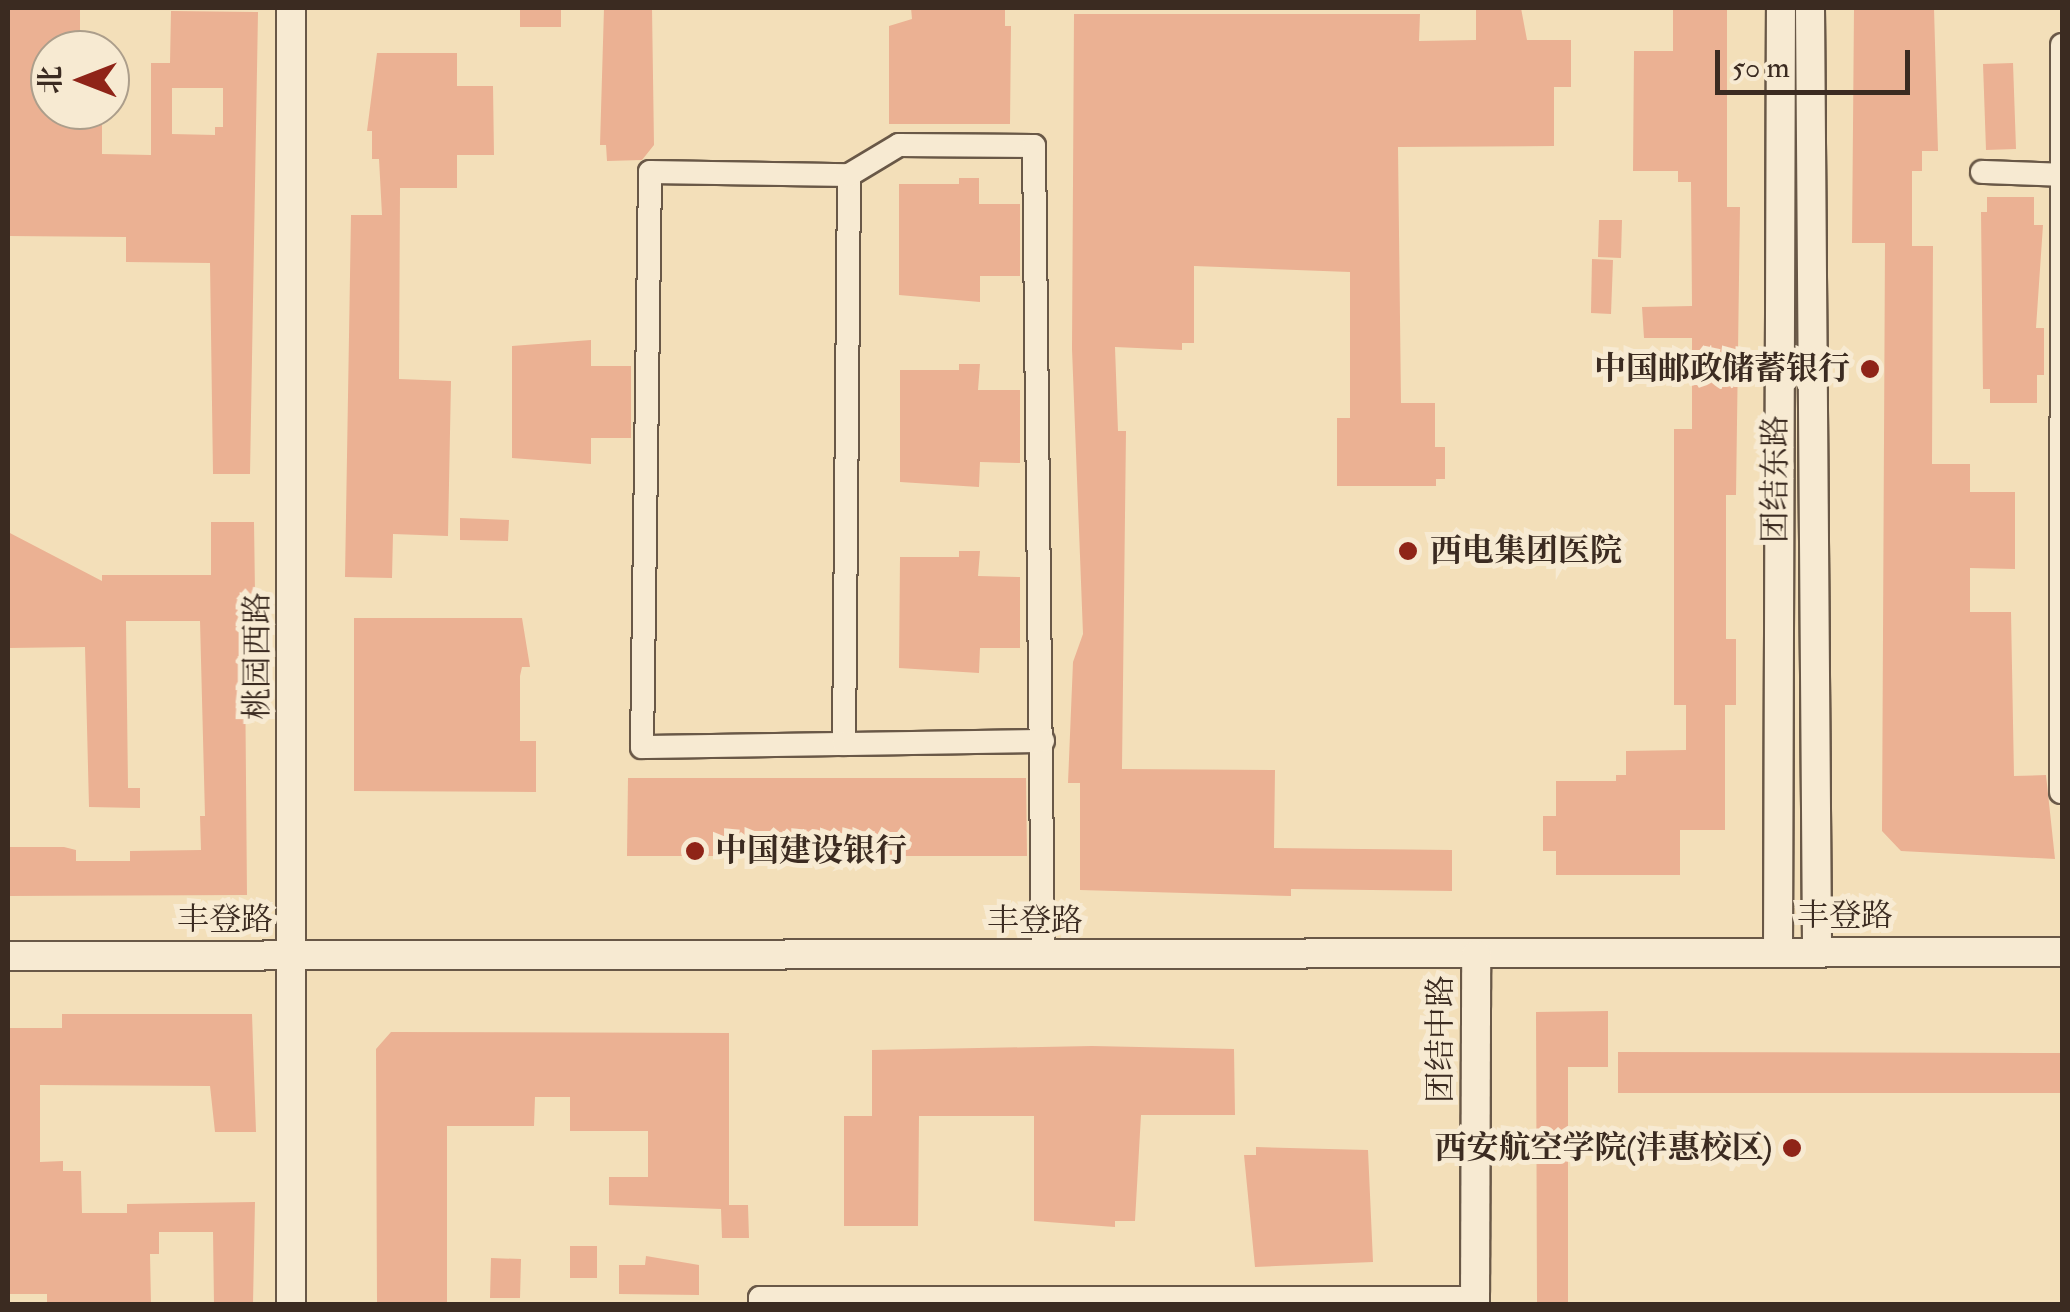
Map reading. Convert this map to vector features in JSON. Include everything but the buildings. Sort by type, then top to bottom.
[{"type":"street","name":"桃园西路","points":[[291,1304],[292,8]]},
{"type":"street","points":[[1778,951],[1781,8]]},
{"type":"street","name":"团结东路","points":[[1810,8],[1817,950]]},
{"type":"street","points":[[2061,792],[2062,45]]},
{"type":"street","points":[[1043,742],[642,747],[650,172],[849,175],[899,145],[1034,146],[1043,742],[1043,956]]},
{"type":"street","points":[[1982,172],[2061,175]]},
{"type":"street","points":[[844,744],[849,175]]},
{"type":"street","name":"丰登路","points":[[8,956],[2062,952]]},
{"type":"street","name":"团结中路","points":[[1475,1301],[1476,955]]},
{"type":"street","points":[[760,1304],[760,1298],[1475,1301]]},
{"type":"place","name":"中国邮政储蓄银行","points":[[1870,369]]},
{"type":"place","name":"西电集团医院","points":[[1408,551]]},
{"type":"place","name":"中国建设银行","points":[[695,851]]},
{"type":"place","name":"西安航空学院(沣惠校区)","points":[[1792,1148]]}]
